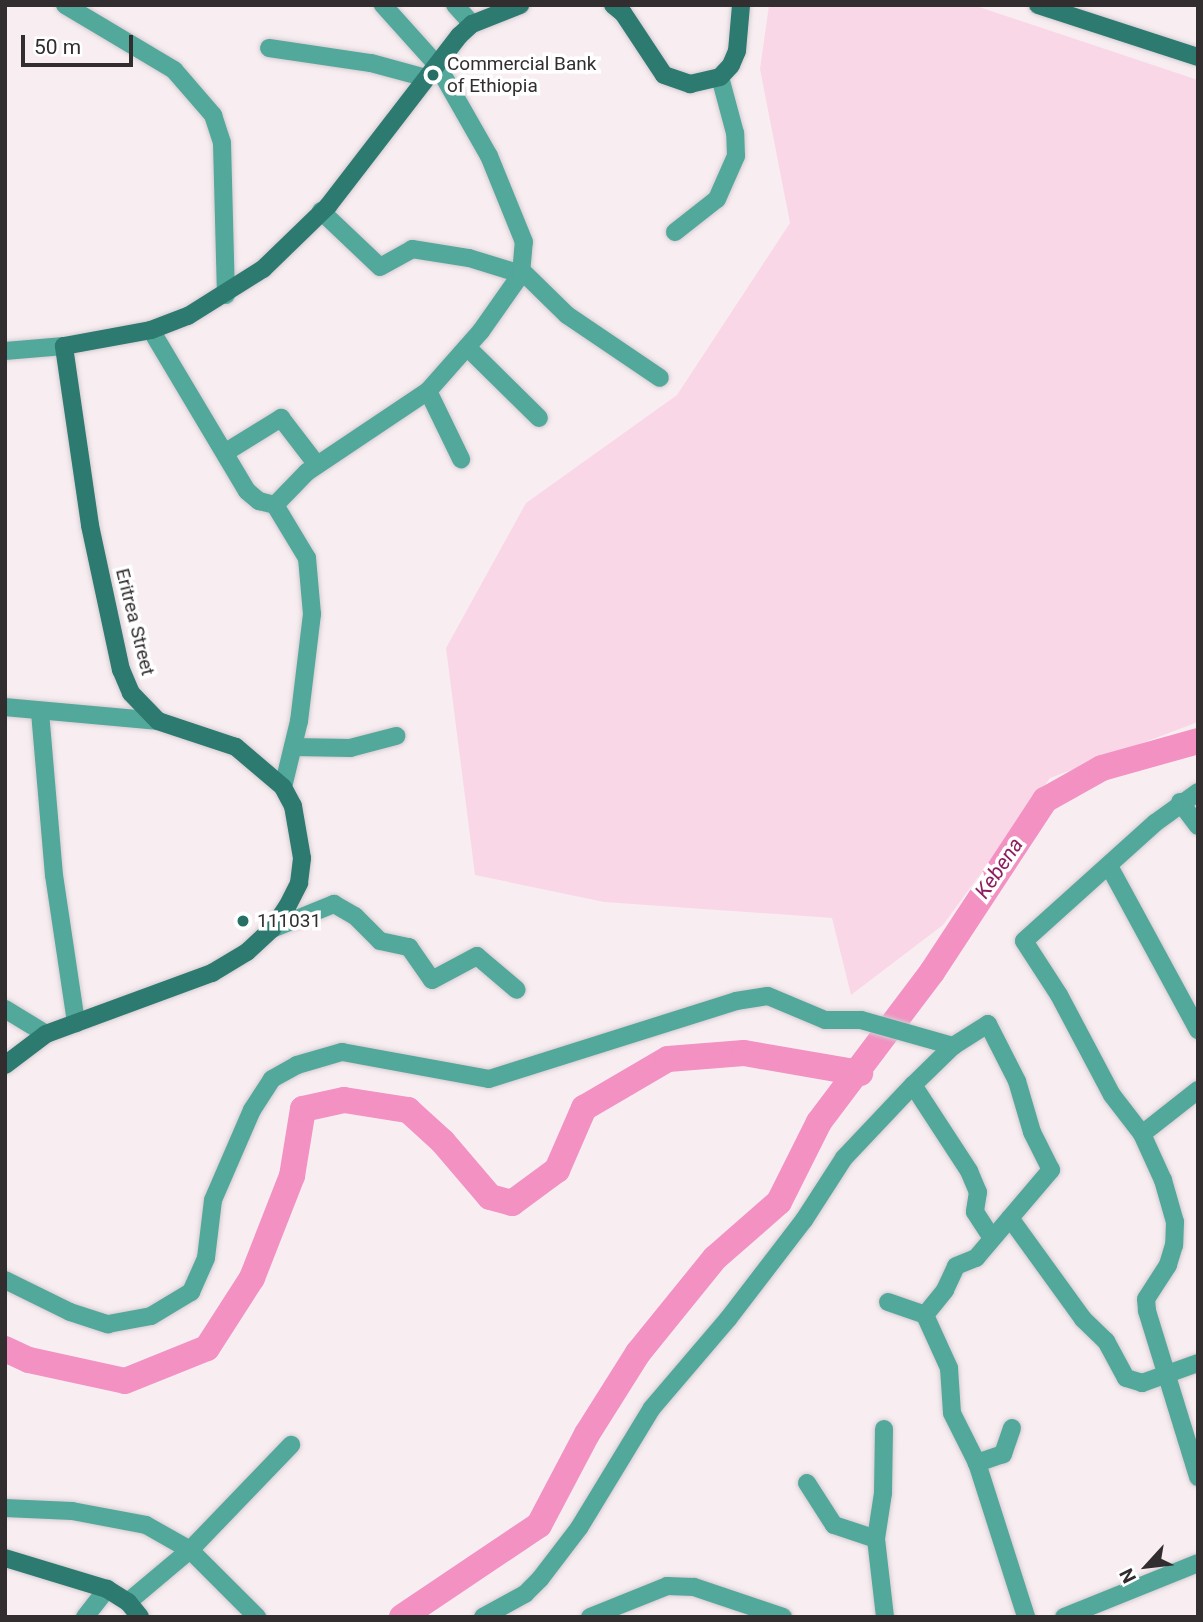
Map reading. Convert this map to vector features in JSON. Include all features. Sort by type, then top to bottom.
[{"type":"main road","points":[[64,346],[151,330],[226,295],[295,240],[321,211],[424,77],[472,24],[520,5]]},
{"type":"main road","points":[[613,5],[664,75],[690,84],[720,77],[737,51],[741,5]]},
{"type":"main road","points":[[1038,5],[1198,57]]},
{"type":"main road","name":"Eritrea Street","points":[[5,1065],[46,1034],[212,973],[272,929],[299,883],[302,858],[293,806],[283,788],[236,747],[158,721],[131,693],[121,670],[90,525],[64,346]]},
{"type":"main road","points":[[5,1558],[107,1589],[128,1602],[140,1617]]},
{"type":"street","points":[[65,5],[142,46],[174,70],[213,115],[222,143],[226,295]]},
{"type":"street","points":[[275,505],[317,465],[429,391],[467,347],[521,272],[524,242],[499,178],[437,65],[383,5]]},
{"type":"street","points":[[455,5],[472,24]]},
{"type":"street","points":[[269,48],[371,63],[424,77]]},
{"type":"street","points":[[675,232],[717,199],[736,156],[735,133],[720,77]]},
{"type":"street","points":[[321,211],[380,267],[412,249],[469,258],[521,272],[567,315],[660,379]]},
{"type":"street","points":[[151,330],[247,491],[259,501],[275,505],[307,558],[312,614],[293,747],[283,788]]},
{"type":"street","points":[[5,351],[64,346]]},
{"type":"street","points":[[467,347],[539,418]]},
{"type":"street","points":[[429,391],[461,459]]},
{"type":"street","points":[[226,452],[281,418],[317,465]]},
{"type":"street","points":[[5,707],[158,721]]},
{"type":"street","points":[[40,712],[54,875],[76,1023]]},
{"type":"street","points":[[293,747],[350,748],[396,736]]},
{"type":"street","points":[[1198,792],[1180,802],[1024,941],[1059,995],[1112,1095],[1142,1134],[1163,1180],[1175,1222],[1168,1265],[1146,1299],[1198,1477]]},
{"type":"street","points":[[1180,802],[1198,826]]},
{"type":"street","points":[[1108,866],[1198,1030]]},
{"type":"street","points":[[272,929],[334,904],[355,916],[380,941],[410,947],[432,980],[477,956],[517,990]]},
{"type":"street","points":[[5,1280],[71,1312],[108,1324],[151,1316],[191,1292],[206,1258],[213,1200],[252,1110],[272,1079],[297,1065],[342,1052],[489,1079],[736,1001],[768,996],[825,1020],[861,1020],[877,1027],[953,1046]]},
{"type":"street","points":[[5,1009],[46,1034]]},
{"type":"street","points":[[483,1617],[525,1594],[540,1579],[579,1528],[652,1408],[728,1319],[804,1220],[844,1158],[953,1046],[980,1025],[988,1024],[995,1031],[1017,1081],[1032,1132],[1050,1163],[1047,1177],[976,1258],[956,1266],[945,1290],[925,1315]]},
{"type":"street","points":[[913,1085],[969,1171],[978,1192],[975,1212],[992,1238]]},
{"type":"street","points":[[1142,1134],[1198,1090]]},
{"type":"street","points":[[1010,1218],[1083,1319],[1106,1340],[1126,1378],[1142,1383],[1198,1363]]},
{"type":"street","points":[[888,1302],[925,1315],[949,1368],[952,1413],[977,1463],[1026,1617]]},
{"type":"street","points":[[977,1463],[1003,1454],[1012,1428]]},
{"type":"street","points":[[884,1429],[883,1493],[876,1539],[885,1617]]},
{"type":"street","points":[[128,1602],[190,1550],[291,1445]]},
{"type":"street","points":[[807,1483],[834,1525],[876,1539]]},
{"type":"street","points":[[5,1508],[118,1518],[146,1525],[190,1550],[257,1617]]},
{"type":"street","points":[[1064,1617],[1198,1563]]},
{"type":"street","points":[[590,1617],[667,1586],[694,1587],[783,1617]]},
{"type":"street","points":[[85,1617],[107,1589]]},
{"type":"shaded area","points":[[769,5],[973,5],[1198,80],[1198,722],[1050,778],[943,925],[851,995],[832,918],[604,902],[475,875],[446,648],[526,503],[677,395],[790,223],[760,69]]},
{"type":"waterway","name":"Kebena","points":[[402,1617],[539,1525],[587,1434],[638,1353],[715,1258],[779,1202],[819,1122],[932,972],[1045,800],[1102,768],[1198,741]]},
{"type":"waterway","points":[[5,1349],[29,1360],[125,1381],[207,1348],[252,1278],[292,1176],[303,1109],[344,1100],[408,1110],[443,1142],[490,1197],[512,1203],[557,1170],[584,1108],[668,1059],[744,1053],[860,1073]]},
{"type":"place","name":"Commercial Bank of Ethiopia","points":[[433,75]]},
{"type":"place","name":"111031","points":[[243,921]]}]
